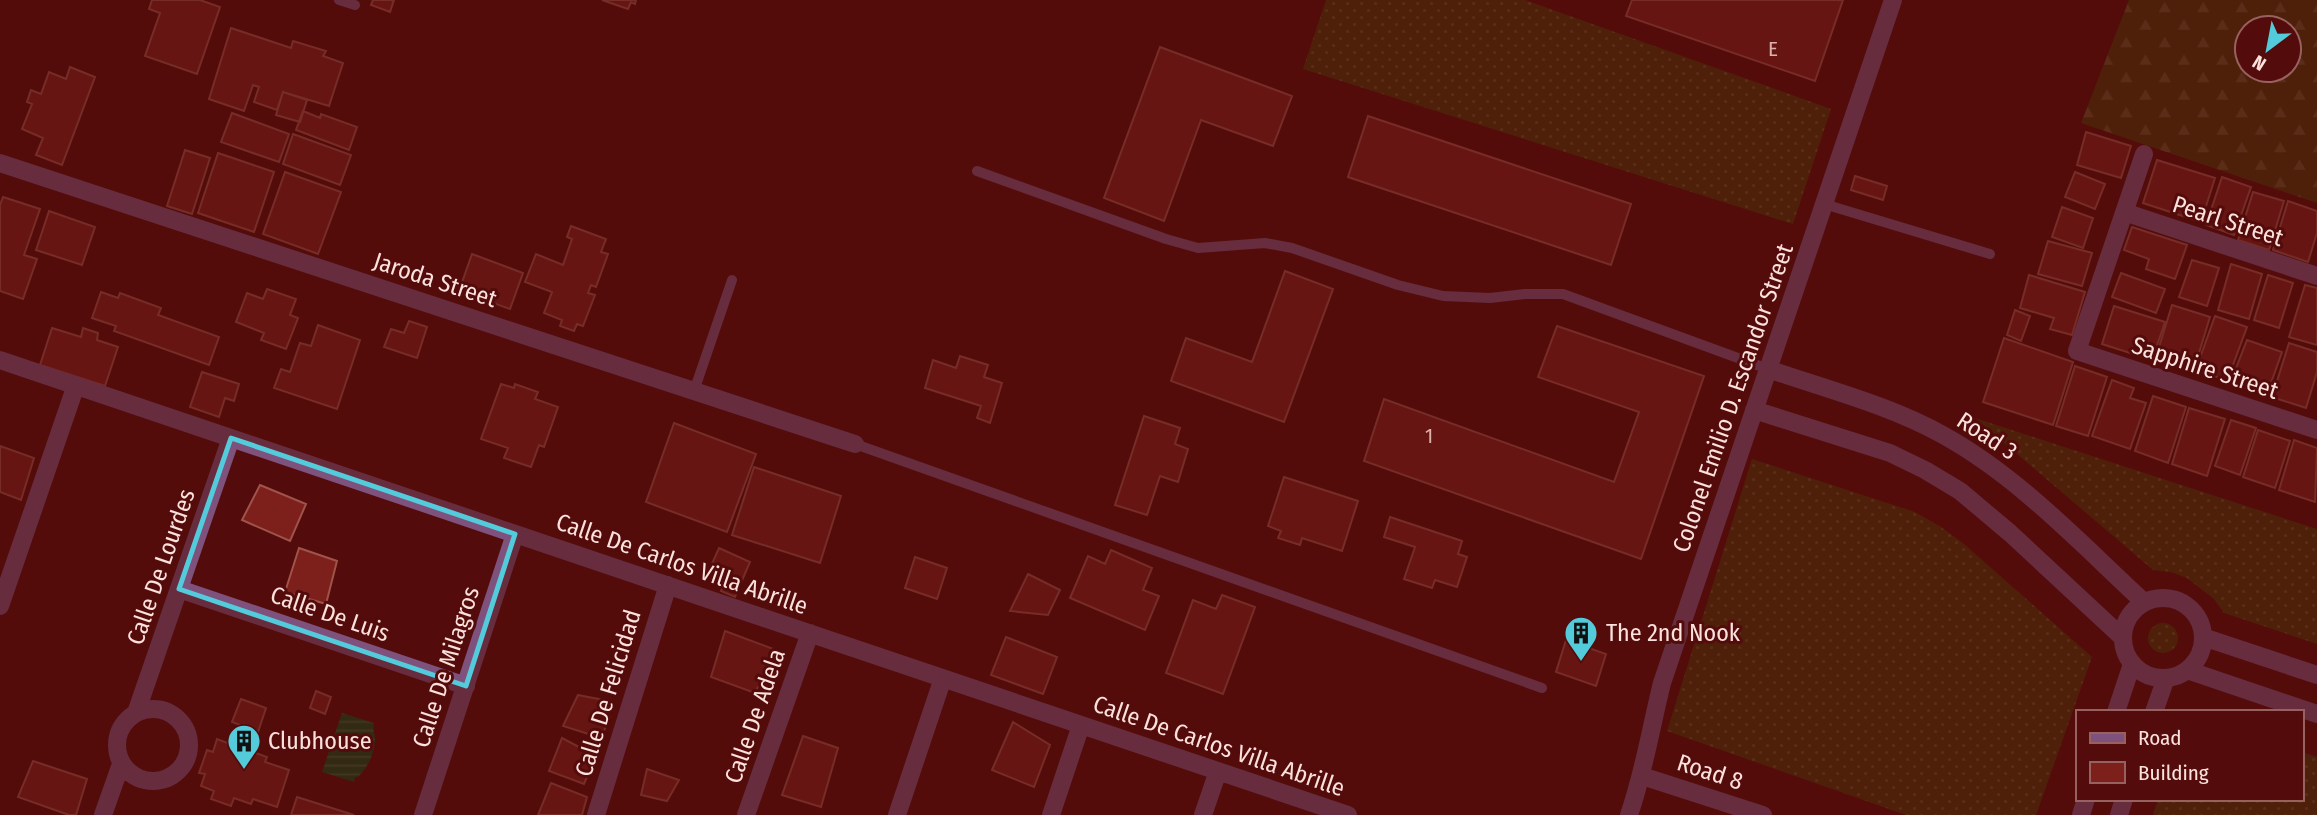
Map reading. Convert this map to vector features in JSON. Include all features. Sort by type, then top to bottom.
[{"type":"street","name":"Colonel Emilio D. Escandor Street","points":[[1629,815],[1642,776],[1662,683],[1894,0]]},
{"type":"street","points":[[2124,212],[2144,154]]},
{"type":"street","name":"Jaroda Street","points":[[0,163],[856,444]]},
{"type":"street","name":"Pearl Street","points":[[2124,212],[2317,276]]},
{"type":"street","name":"Sapphire Street","points":[[2124,212],[2077,351],[2317,430]]},
{"type":"street","name":"Calle De Carlos Villa Abrille","points":[[0,360],[1348,815]]},
{"type":"street","name":"Road 3","points":[[1768,369],[1905,417],[1970,451],[2011,480],[2144,602]]},
{"type":"street","points":[[0,606],[75,385]]},
{"type":"street","points":[[1754,410],[1890,453],[1960,491],[2010,533],[2123,638]]},
{"type":"street","name":"Calle De Lourdes","points":[[136,713],[231,438]]},
{"type":"street","name":"Calle De Milagros","points":[[423,815],[515,534]]},
{"type":"street","name":"Calle De Felicidad","points":[[596,815],[668,586]]},
{"type":"street","name":"Calle De Luis","points":[[179,589],[466,686]]},
{"type":"street","points":[[2155,598],[2178,600],[2188,606],[2202,625],[2203,637],[2202,650],[2196,661],[2187,670],[2166,678],[2147,675],[2132,664],[2125,651],[2123,638],[2128,617],[2144,602],[2155,598]]},
{"type":"street","name":"Calle De Adela","points":[[746,815],[810,633]]},
{"type":"street","points":[[2203,637],[2317,675]]},
{"type":"street","points":[[2117,710],[2132,664]]},
{"type":"street","points":[[2187,670],[2317,713]]},
{"type":"street","points":[[897,815],[943,678]]},
{"type":"street","points":[[2155,710],[2166,678]]},
{"type":"street","points":[[158,709],[178,719],[185,728],[189,739],[186,761],[171,777],[149,782],[128,773],[121,764],[116,751],[117,736],[128,719],[136,713],[158,709]]},
{"type":"street","points":[[1051,815],[1081,725]]},
{"type":"street","points":[[103,815],[121,764]]},
{"type":"street","points":[[1203,815],[1218,771]]},
{"type":"street","name":"Road 8","points":[[1642,776],[1763,815]]},
{"type":"lane","points":[[339,0],[355,5]]},
{"type":"lane","points":[[977,172],[1198,248],[1265,243],[1292,248],[1398,285],[1443,296],[1490,298],[1563,294],[1768,369]]},
{"type":"lane","points":[[1825,204],[1990,254]]},
{"type":"lane","points":[[694,391],[732,280]]},
{"type":"lane","points":[[856,444],[1542,688]]},
{"type":"highlighted area","points":[[231,438],[515,534],[466,686],[179,589]]},
{"type":"green space","points":[[1326,0],[1525,0],[1831,109],[1793,224],[1303,69]]},
{"type":"green space","points":[[2129,0],[2317,0],[2317,203],[2081,123]]},
{"type":"green space","points":[[1975,418],[2317,529],[2317,644],[2224,613],[2214,599],[2187,578],[2171,572],[2153,570]]},
{"type":"green space","points":[[1752,459],[1915,512],[1941,527],[1964,544],[2092,657],[2036,815],[1906,815],[1667,731]]},
{"type":"green space","points":[[2163,623],[2174,627],[2178,638],[2174,649],[2163,653],[2152,649],[2148,638],[2152,627]]},
{"type":"green space","points":[[2303,753],[2317,757],[2317,815],[2153,815],[2157,801],[2303,801]]},
{"type":"shaded area","points":[[342,713],[374,723],[372,756],[354,782],[322,772]]},
{"type":"building","points":[[152,0],[200,0],[220,7],[197,74],[145,56],[160,13],[149,9]]},
{"type":"building","points":[[373,0],[394,0],[390,12],[371,5]]},
{"type":"building","points":[[602,0],[636,0],[635,4],[631,2],[628,9]]},
{"type":"building","points":[[1632,0],[1843,0],[1815,81],[1626,16]]},
{"type":"building","points":[[231,28],[291,48],[293,41],[326,51],[323,56],[343,63],[329,106],[283,92],[277,110],[254,102],[259,87],[253,85],[244,111],[209,99]]},
{"type":"building","points":[[1160,47],[1292,96],[1273,146],[1201,120],[1164,221],[1104,198]]},
{"type":"building","points":[[70,67],[95,77],[62,165],[36,155],[43,138],[22,129],[32,104],[27,102],[31,90],[41,94],[49,72],[66,79]]},
{"type":"building","points":[[283,92],[307,100],[300,122],[276,115]]},
{"type":"building","points":[[303,111],[320,118],[321,114],[357,127],[349,150],[296,130]]},
{"type":"building","points":[[232,113],[289,134],[279,162],[221,142]]},
{"type":"building","points":[[1368,116],[1631,204],[1611,265],[1348,177]]},
{"type":"building","points":[[2086,132],[2131,146],[2121,178],[2077,165]]},
{"type":"building","points":[[293,134],[351,155],[340,185],[283,164]]},
{"type":"building","points":[[185,150],[210,158],[192,214],[167,206]]},
{"type":"building","points":[[218,153],[274,172],[254,232],[198,213]]},
{"type":"building","points":[[2157,160],[2215,178],[2201,222],[2143,203]]},
{"type":"building","points":[[285,172],[341,192],[318,254],[263,234]]},
{"type":"building","points":[[2075,172],[2105,184],[2095,209],[2065,197]]},
{"type":"building","points":[[1855,176],[1887,186],[1883,200],[1851,190]]},
{"type":"building","points":[[2222,177],[2251,187],[2234,235],[2206,225]]},
{"type":"building","points":[[2253,192],[2284,201],[2269,250],[2238,240]]},
{"type":"building","points":[[3,197],[40,209],[24,255],[37,259],[23,299],[0,291],[0,205]]},
{"type":"building","points":[[2288,201],[2317,211],[2317,233],[2308,262],[2273,250]]},
{"type":"building","points":[[2062,207],[2093,218],[2083,248],[2052,237]]},
{"type":"building","points":[[49,211],[95,227],[82,265],[36,250]]},
{"type":"building","points":[[571,226],[606,239],[601,252],[608,254],[596,287],[591,285],[588,293],[595,295],[583,326],[577,324],[574,331],[560,326],[562,320],[544,313],[552,292],[525,282],[536,254],[563,265],[572,239],[567,237]]},
{"type":"building","points":[[2132,227],[2187,245],[2175,279],[2146,269],[2149,259],[2124,250]]},
{"type":"building","points":[[2048,241],[2092,253],[2082,286],[2038,274]]},
{"type":"building","points":[[472,254],[523,273],[510,309],[459,291]]},
{"type":"building","points":[[2192,260],[2219,268],[2207,306],[2179,297]]},
{"type":"building","points":[[2231,264],[2262,274],[2249,319],[2218,310]]},
{"type":"building","points":[[1285,271],[1333,289],[1284,422],[1171,381],[1186,338],[1252,362]]},
{"type":"building","points":[[2121,273],[2165,289],[2156,313],[2112,297]]},
{"type":"building","points":[[2029,275],[2085,292],[2072,335],[2050,329],[2054,318],[2020,308]]},
{"type":"building","points":[[2268,275],[2293,283],[2279,328],[2254,320]]},
{"type":"building","points":[[2305,285],[2317,288],[2317,345],[2289,337]]},
{"type":"building","points":[[267,289],[296,299],[290,315],[298,318],[286,349],[261,340],[264,333],[236,322],[247,293],[263,299]]},
{"type":"building","points":[[101,292],[118,298],[120,293],[161,308],[158,315],[219,337],[209,365],[114,331],[116,326],[92,318]]},
{"type":"building","points":[[2172,305],[2210,317],[2194,369],[2156,357]]},
{"type":"building","points":[[2114,306],[2165,322],[2152,360],[2102,344]]},
{"type":"building","points":[[2015,310],[2030,316],[2021,341],[2007,335]]},
{"type":"building","points":[[2215,316],[2247,327],[2227,381],[2196,369]]},
{"type":"building","points":[[409,321],[427,327],[417,358],[384,347],[391,329],[404,333]]},
{"type":"building","points":[[318,325],[360,340],[337,409],[274,388],[281,369],[290,372],[300,343],[311,346]]},
{"type":"building","points":[[1557,326],[1704,376],[1641,559],[1364,461],[1384,399],[1614,482],[1639,412],[1538,377]]},
{"type":"building","points":[[52,328],[81,337],[83,328],[98,333],[97,340],[118,347],[105,386],[40,365]]},
{"type":"building","points":[[2004,338],[2073,362],[2053,425],[1983,402]]},
{"type":"building","points":[[2247,340],[2282,352],[2267,394],[2231,381]]},
{"type":"building","points":[[2289,343],[2317,352],[2317,372],[2306,408],[2272,397]]},
{"type":"building","points":[[960,356],[988,365],[984,377],[1002,383],[990,423],[977,418],[981,406],[925,388],[933,360],[956,368]]},
{"type":"building","points":[[2075,366],[2107,377],[2088,436],[2056,426]]},
{"type":"building","points":[[202,372],[239,384],[234,401],[225,398],[219,417],[190,407]]},
{"type":"building","points":[[2112,380],[2134,388],[2130,398],[2146,403],[2130,449],[2092,436]]},
{"type":"building","points":[[501,384],[514,388],[515,384],[538,392],[535,399],[558,407],[544,447],[539,445],[531,467],[504,458],[508,448],[481,439]]},
{"type":"building","points":[[2153,396],[2186,407],[2168,463],[2135,451]]},
{"type":"building","points":[[2189,408],[2225,419],[2207,476],[2172,464]]},
{"type":"building","points":[[1144,416],[1180,428],[1175,444],[1188,449],[1178,482],[1160,476],[1147,515],[1115,505]]},
{"type":"building","points":[[2231,420],[2256,428],[2240,475],[2215,466]]},
{"type":"building","points":[[674,423],[756,454],[727,532],[646,502]]},
{"type":"building","points":[[2258,430],[2290,441],[2275,488],[2243,477]]},
{"type":"building","points":[[2294,440],[2317,448],[2315,502],[2279,490]]},
{"type":"building","points":[[0,446],[34,458],[21,500],[0,492]]},
{"type":"building","points":[[754,467],[841,496],[820,563],[732,535]]},
{"type":"building","points":[[1284,477],[1358,501],[1342,551],[1302,538],[1300,545],[1278,538],[1281,531],[1268,526]]},
{"type":"building","points":[[260,485],[306,504],[290,541],[242,520]]},
{"type":"building","points":[[1390,517],[1462,541],[1458,554],[1467,557],[1457,587],[1435,580],[1432,588],[1404,579],[1415,547],[1384,537]]},
{"type":"building","points":[[299,548],[337,561],[326,604],[285,592]]},
{"type":"building","points":[[719,548],[750,562],[735,597],[721,591],[724,585],[706,577]]},
{"type":"building","points":[[1111,550],[1152,568],[1143,590],[1159,596],[1145,630],[1070,598],[1088,556],[1105,564]]},
{"type":"building","points":[[915,557],[947,568],[937,599],[905,588]]},
{"type":"building","points":[[1028,574],[1060,590],[1048,615],[1010,611]]},
{"type":"building","points":[[1222,595],[1255,607],[1223,694],[1166,673],[1193,600],[1216,609]]},
{"type":"building","points":[[725,631],[776,650],[755,693],[711,677]]},
{"type":"building","points":[[1006,637],[1057,657],[1043,694],[991,675]]},
{"type":"building","name":"The 2nd Nook","points":[[1566,640],[1606,654],[1596,686],[1556,672]]},
{"type":"building","points":[[316,691],[331,697],[325,714],[310,708]]},
{"type":"building","points":[[578,695],[609,701],[602,712],[610,717],[601,738],[563,726]]},
{"type":"building","points":[[241,699],[266,708],[258,732],[232,722]]},
{"type":"building","points":[[1013,722],[1050,745],[1034,787],[992,770]]},
{"type":"building","points":[[803,736],[838,748],[821,807],[782,795]]},
{"type":"building","name":"Clubhouse","points":[[232,737],[252,744],[250,751],[267,757],[265,762],[289,770],[277,807],[253,799],[251,804],[234,798],[231,806],[211,799],[214,791],[201,786],[205,774],[199,773],[207,750],[213,752],[217,739],[230,744]]},
{"type":"building","points":[[562,738],[596,756],[584,784],[549,771]]},
{"type":"building","points":[[33,761],[87,779],[76,815],[18,797]]},
{"type":"building","points":[[647,769],[679,780],[667,801],[641,795]]},
{"type":"building","points":[[551,783],[587,797],[582,815],[538,815]]},
{"type":"building","points":[[297,797],[354,815],[291,815]]},
{"type":"place","name":"The 2nd Nook","points":[[1581,663]]},
{"type":"place","name":"Clubhouse","points":[[244,771]]}]
